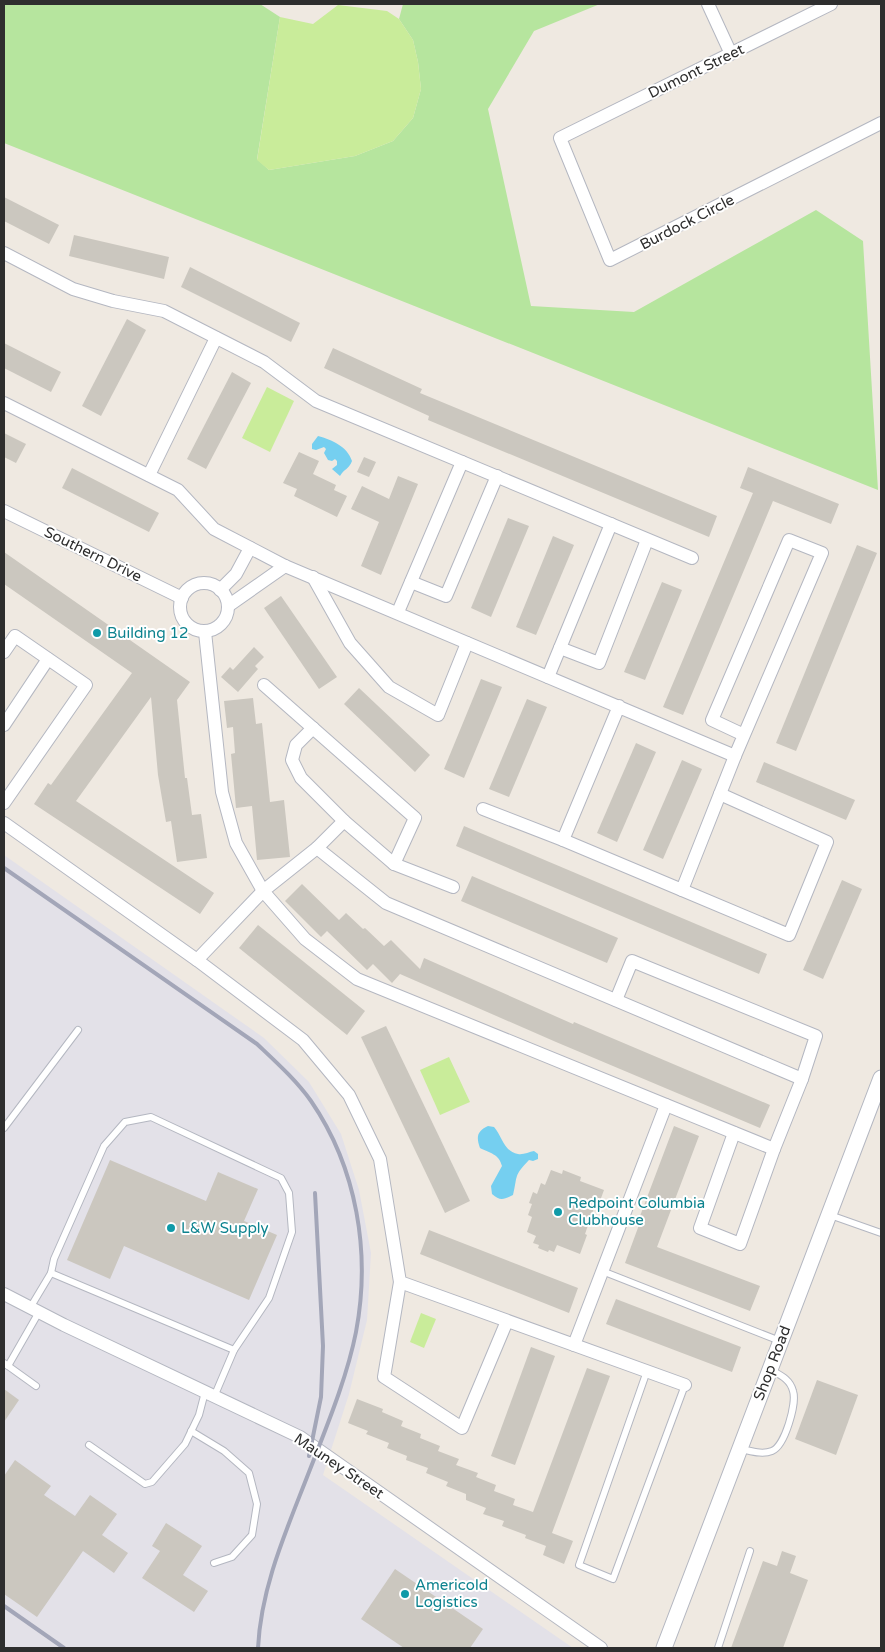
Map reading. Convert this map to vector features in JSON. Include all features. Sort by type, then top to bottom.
[{"type":"street","points":[[708,4],[731,54]]},
{"type":"street","name":"Dumont Street","points":[[560,138],[831,4]]},
{"type":"street","name":"Burdock Circle","points":[[560,138],[610,260],[881,123]]},
{"type":"street","points":[[4,253],[74,289],[113,301],[164,312],[264,362],[316,401],[692,558]]},
{"type":"street","points":[[149,475],[216,338]]},
{"type":"street","points":[[4,402],[178,490],[214,529],[285,566],[736,756]]},
{"type":"street","points":[[398,612],[462,462]]},
{"type":"street","points":[[411,582],[446,596],[496,476]]},
{"type":"street","name":"Southern Drive","points":[[4,511],[182,598]]},
{"type":"street","points":[[548,677],[611,524]]},
{"type":"street","points":[[560,648],[600,664],[647,540]]},
{"type":"street","points":[[682,890],[744,735],[822,553],[789,540],[712,720],[744,735]]},
{"type":"street","points":[[220,590],[236,574],[250,548]]},
{"type":"street","points":[[228,606],[285,566]]},
{"type":"street","points":[[313,577],[350,643],[382,679],[389,686],[438,715],[467,643]]},
{"type":"street","points":[[200,583],[208,583],[220,590],[226,598],[228,606],[224,621],[219,626],[205,632],[190,627],[180,614],[182,598],[186,591],[200,583]]},
{"type":"street","points":[[205,632],[222,792],[236,843],[263,891],[305,939],[357,979],[774,1149]]},
{"type":"street","points":[[4,652],[15,636],[86,685],[4,802]]},
{"type":"street","points":[[4,725],[48,658]]},
{"type":"street","points":[[264,685],[415,818],[394,864]]},
{"type":"street","points":[[563,840],[619,706]]},
{"type":"street","points":[[313,728],[296,745],[292,760],[302,778],[344,821],[394,864],[452,888]]},
{"type":"street","points":[[483,809],[563,840],[789,935],[827,842],[720,794]]},
{"type":"street","points":[[197,960],[263,891],[317,848],[344,821]]},
{"type":"street","points":[[4,823],[197,960],[303,1040],[349,1095],[380,1159],[400,1282],[384,1376],[462,1428],[507,1321]]},
{"type":"street","points":[[317,848],[386,903],[802,1079]]},
{"type":"street","points":[[616,1000],[632,961],[816,1036],[802,1079],[774,1149],[740,1244],[700,1228],[734,1133]]},
{"type":"street","name":"Shop Road","points":[[664,1648],[881,1078]]},
{"type":"street","points":[[574,1345],[666,1105]]},
{"type":"street","points":[[400,1282],[685,1385]]},
{"type":"street","name":"Mauney Street","points":[[4,1294],[300,1437],[600,1648]]},
{"type":"lane","points":[[4,1128],[78,1030]]},
{"type":"lane","points":[[36,1386],[6,1364],[35,1310],[51,1273],[54,1259],[104,1146],[126,1122],[151,1117],[282,1178],[289,1194],[292,1232],[269,1298],[234,1350],[209,1394],[185,1444],[152,1482],[145,1484],[89,1445]]},
{"type":"lane","points":[[829,1215],[881,1234]]},
{"type":"lane","points":[[602,1271],[781,1341]]},
{"type":"lane","points":[[51,1273],[234,1350]]},
{"type":"lane","points":[[740,1448],[760,1453],[773,1451],[782,1441],[794,1406],[794,1391],[786,1378],[770,1370]]},
{"type":"lane","points":[[647,1371],[579,1564],[613,1579],[685,1385]]},
{"type":"lane","points":[[191,1431],[224,1451],[249,1473],[257,1504],[252,1535],[232,1557],[214,1563]]},
{"type":"lane","points":[[718,1648],[750,1551]]},
{"type":"shaded area","points":[[4,855],[264,1038],[309,1082],[341,1134],[359,1190],[371,1253],[367,1320],[349,1394],[323,1475],[573,1648],[4,1648]]},
{"type":"green space","points":[[4,4],[260,4],[280,17],[257,159],[269,170],[355,156],[393,141],[413,118],[421,89],[413,40],[399,19],[403,4],[600,4],[534,31],[488,109],[531,306],[634,312],[816,210],[863,241],[878,490],[4,143]]},
{"type":"green space","points":[[338,5],[387,11],[399,19],[413,40],[421,89],[413,118],[393,141],[355,156],[269,170],[257,160],[280,17],[313,24]]},
{"type":"green space","points":[[267,387],[294,401],[270,452],[242,438]]},
{"type":"green space","points":[[449,1057],[470,1102],[440,1115],[420,1070]]},
{"type":"green space","points":[[421,1313],[436,1319],[424,1348],[410,1342]]},
{"type":"water","points":[[318,436],[338,444],[350,456],[351,464],[340,476],[332,469],[337,465],[337,461],[335,459],[332,461],[328,460],[324,453],[326,449],[324,447],[316,450],[312,449],[312,444]]},
{"type":"water","points":[[488,1126],[494,1127],[506,1147],[513,1153],[522,1154],[534,1151],[538,1154],[538,1159],[529,1160],[518,1173],[513,1195],[504,1199],[497,1198],[492,1194],[491,1186],[502,1166],[501,1162],[494,1154],[480,1148],[479,1144],[478,1135]]},
{"type":"building","points":[[4,197],[59,225],[49,244],[4,221]]},
{"type":"building","points":[[74,235],[169,257],[164,279],[69,256]]},
{"type":"building","points":[[190,267],[300,323],[291,342],[181,287]]},
{"type":"building","points":[[127,319],[146,330],[101,416],[82,406]]},
{"type":"building","points":[[4,343],[61,372],[51,392],[4,368]]},
{"type":"building","points":[[333,348],[422,389],[420,393],[717,516],[709,537],[428,420],[429,416],[324,368]]},
{"type":"building","points":[[232,372],[251,383],[206,469],[187,459]]},
{"type":"building","points":[[4,433],[26,444],[16,463],[4,457]]},
{"type":"building","points":[[299,452],[319,461],[313,474],[336,485],[334,490],[347,496],[337,517],[294,496],[297,489],[283,483]]},
{"type":"building","points":[[364,457],[376,462],[369,477],[357,472]]},
{"type":"building","points":[[748,467],[839,504],[831,524],[773,501],[683,715],[663,707],[753,493],[740,488]]},
{"type":"building","points":[[72,468],[159,513],[149,532],[62,488]]},
{"type":"building","points":[[398,476],[418,484],[381,575],[361,566],[379,522],[351,509],[362,486],[389,499]]},
{"type":"building","points":[[508,518],[529,526],[491,617],[471,608]]},
{"type":"building","points":[[553,536],[574,545],[536,635],[516,627]]},
{"type":"building","points":[[857,545],[877,553],[796,751],[776,743]]},
{"type":"building","points":[[4,552],[190,682],[177,700],[185,778],[187,778],[192,815],[201,814],[207,858],[177,862],[171,821],[166,822],[158,775],[151,697],[76,801],[214,893],[200,914],[34,804],[48,783],[51,785],[132,673],[4,584]]},
{"type":"building","points":[[662,582],[682,590],[645,680],[624,672]]},
{"type":"building","points":[[281,596],[337,677],[319,689],[264,608]]},
{"type":"building","points":[[254,647],[264,657],[255,666],[258,669],[238,692],[221,677],[230,667],[233,670]]},
{"type":"building","points":[[481,679],[502,687],[464,778],[444,769]]},
{"type":"building","points":[[359,688],[430,755],[415,772],[344,704]]},
{"type":"building","points":[[253,698],[256,724],[262,723],[270,802],[284,800],[290,857],[257,860],[252,806],[236,808],[231,754],[235,753],[233,727],[227,728],[224,701]]},
{"type":"building","points":[[527,699],[547,707],[509,797],[489,789]]},
{"type":"building","points":[[636,743],[656,752],[617,842],[597,833]]},
{"type":"building","points":[[682,760],[702,769],[663,859],[643,850]]},
{"type":"building","points":[[764,762],[855,800],[846,820],[756,782]]},
{"type":"building","points":[[464,826],[767,954],[759,974],[456,846]]},
{"type":"building","points":[[472,876],[618,938],[607,963],[461,901]]},
{"type":"building","points":[[842,880],[862,889],[823,979],[803,970]]},
{"type":"building","points":[[302,884],[339,920],[346,913],[384,946],[391,940],[420,969],[424,958],[573,1024],[574,1022],[770,1105],[760,1128],[400,974],[392,983],[373,964],[367,970],[327,931],[321,937],[285,901]]},
{"type":"building","points":[[258,925],[365,1011],[347,1035],[239,948]]},
{"type":"building","points":[[386,1026],[470,1201],[445,1213],[361,1037]]},
{"type":"building","points":[[674,1126],[699,1136],[657,1247],[760,1286],[750,1311],[625,1263],[639,1225],[637,1224]]},
{"type":"building","name":"L&W Supply","points":[[110,1160],[206,1201],[218,1172],[258,1189],[244,1221],[277,1235],[249,1300],[124,1246],[110,1279],[67,1260]]},
{"type":"building","name":"Redpoint Columbia Clubhouse","points":[[551,1170],[562,1174],[563,1170],[581,1177],[580,1181],[604,1190],[597,1209],[594,1208],[580,1254],[557,1245],[554,1252],[538,1248],[539,1245],[533,1243],[536,1236],[527,1232],[532,1217],[528,1215],[532,1204],[529,1203],[533,1192],[537,1194],[541,1183],[545,1185]]},
{"type":"building","points":[[429,1230],[578,1288],[569,1313],[420,1254]]},
{"type":"building","points":[[616,1299],[741,1347],[732,1372],[606,1324]]},
{"type":"building","points":[[531,1347],[555,1356],[515,1465],[491,1456]]},
{"type":"building","points":[[587,1368],[610,1376],[552,1533],[573,1541],[564,1564],[543,1555],[546,1546],[525,1538],[526,1535],[502,1526],[504,1521],[483,1514],[486,1508],[466,1500],[466,1494],[446,1486],[448,1482],[426,1473],[428,1468],[406,1460],[407,1456],[387,1448],[389,1443],[366,1434],[368,1431],[348,1423],[357,1399],[383,1409],[382,1412],[403,1421],[401,1426],[421,1434],[420,1438],[440,1446],[438,1451],[459,1459],[456,1465],[478,1473],[476,1477],[496,1485],[494,1491],[515,1499],[513,1505],[533,1512]]},
{"type":"building","points":[[817,1380],[858,1395],[836,1455],[795,1439]]},
{"type":"building","points":[[4,1389],[19,1400],[4,1422]]},
{"type":"building","points":[[15,1460],[51,1486],[44,1495],[75,1516],[90,1495],[117,1514],[102,1535],[128,1553],[114,1573],[83,1551],[37,1617],[4,1594],[4,1476]]},
{"type":"building","points":[[166,1523],[202,1546],[183,1575],[208,1591],[194,1612],[142,1578],[160,1551],[152,1546]]},
{"type":"building","points":[[782,1551],[796,1556],[790,1573],[808,1580],[783,1648],[731,1648],[763,1561],[777,1566]]},
{"type":"building","name":"Americold Logistics","points":[[395,1569],[483,1629],[470,1648],[404,1648],[361,1619]]},
{"type":"railway","points":[[4,868],[257,1044],[305,1093],[327,1127],[340,1154],[356,1212],[360,1242],[362,1272],[356,1332],[336,1403],[276,1558],[264,1602],[258,1648]]},
{"type":"railway","points":[[309,1456],[321,1397],[323,1346],[315,1193]]},
{"type":"railway","points":[[4,1606],[64,1648]]},
{"type":"place","name":"Building 12","points":[[97,633]]},
{"type":"place","name":"Redpoint Columbia Clubhouse","points":[[558,1212]]},
{"type":"place","name":"L&W Supply","points":[[171,1228]]},
{"type":"place","name":"Americold Logistics","points":[[405,1594]]}]
